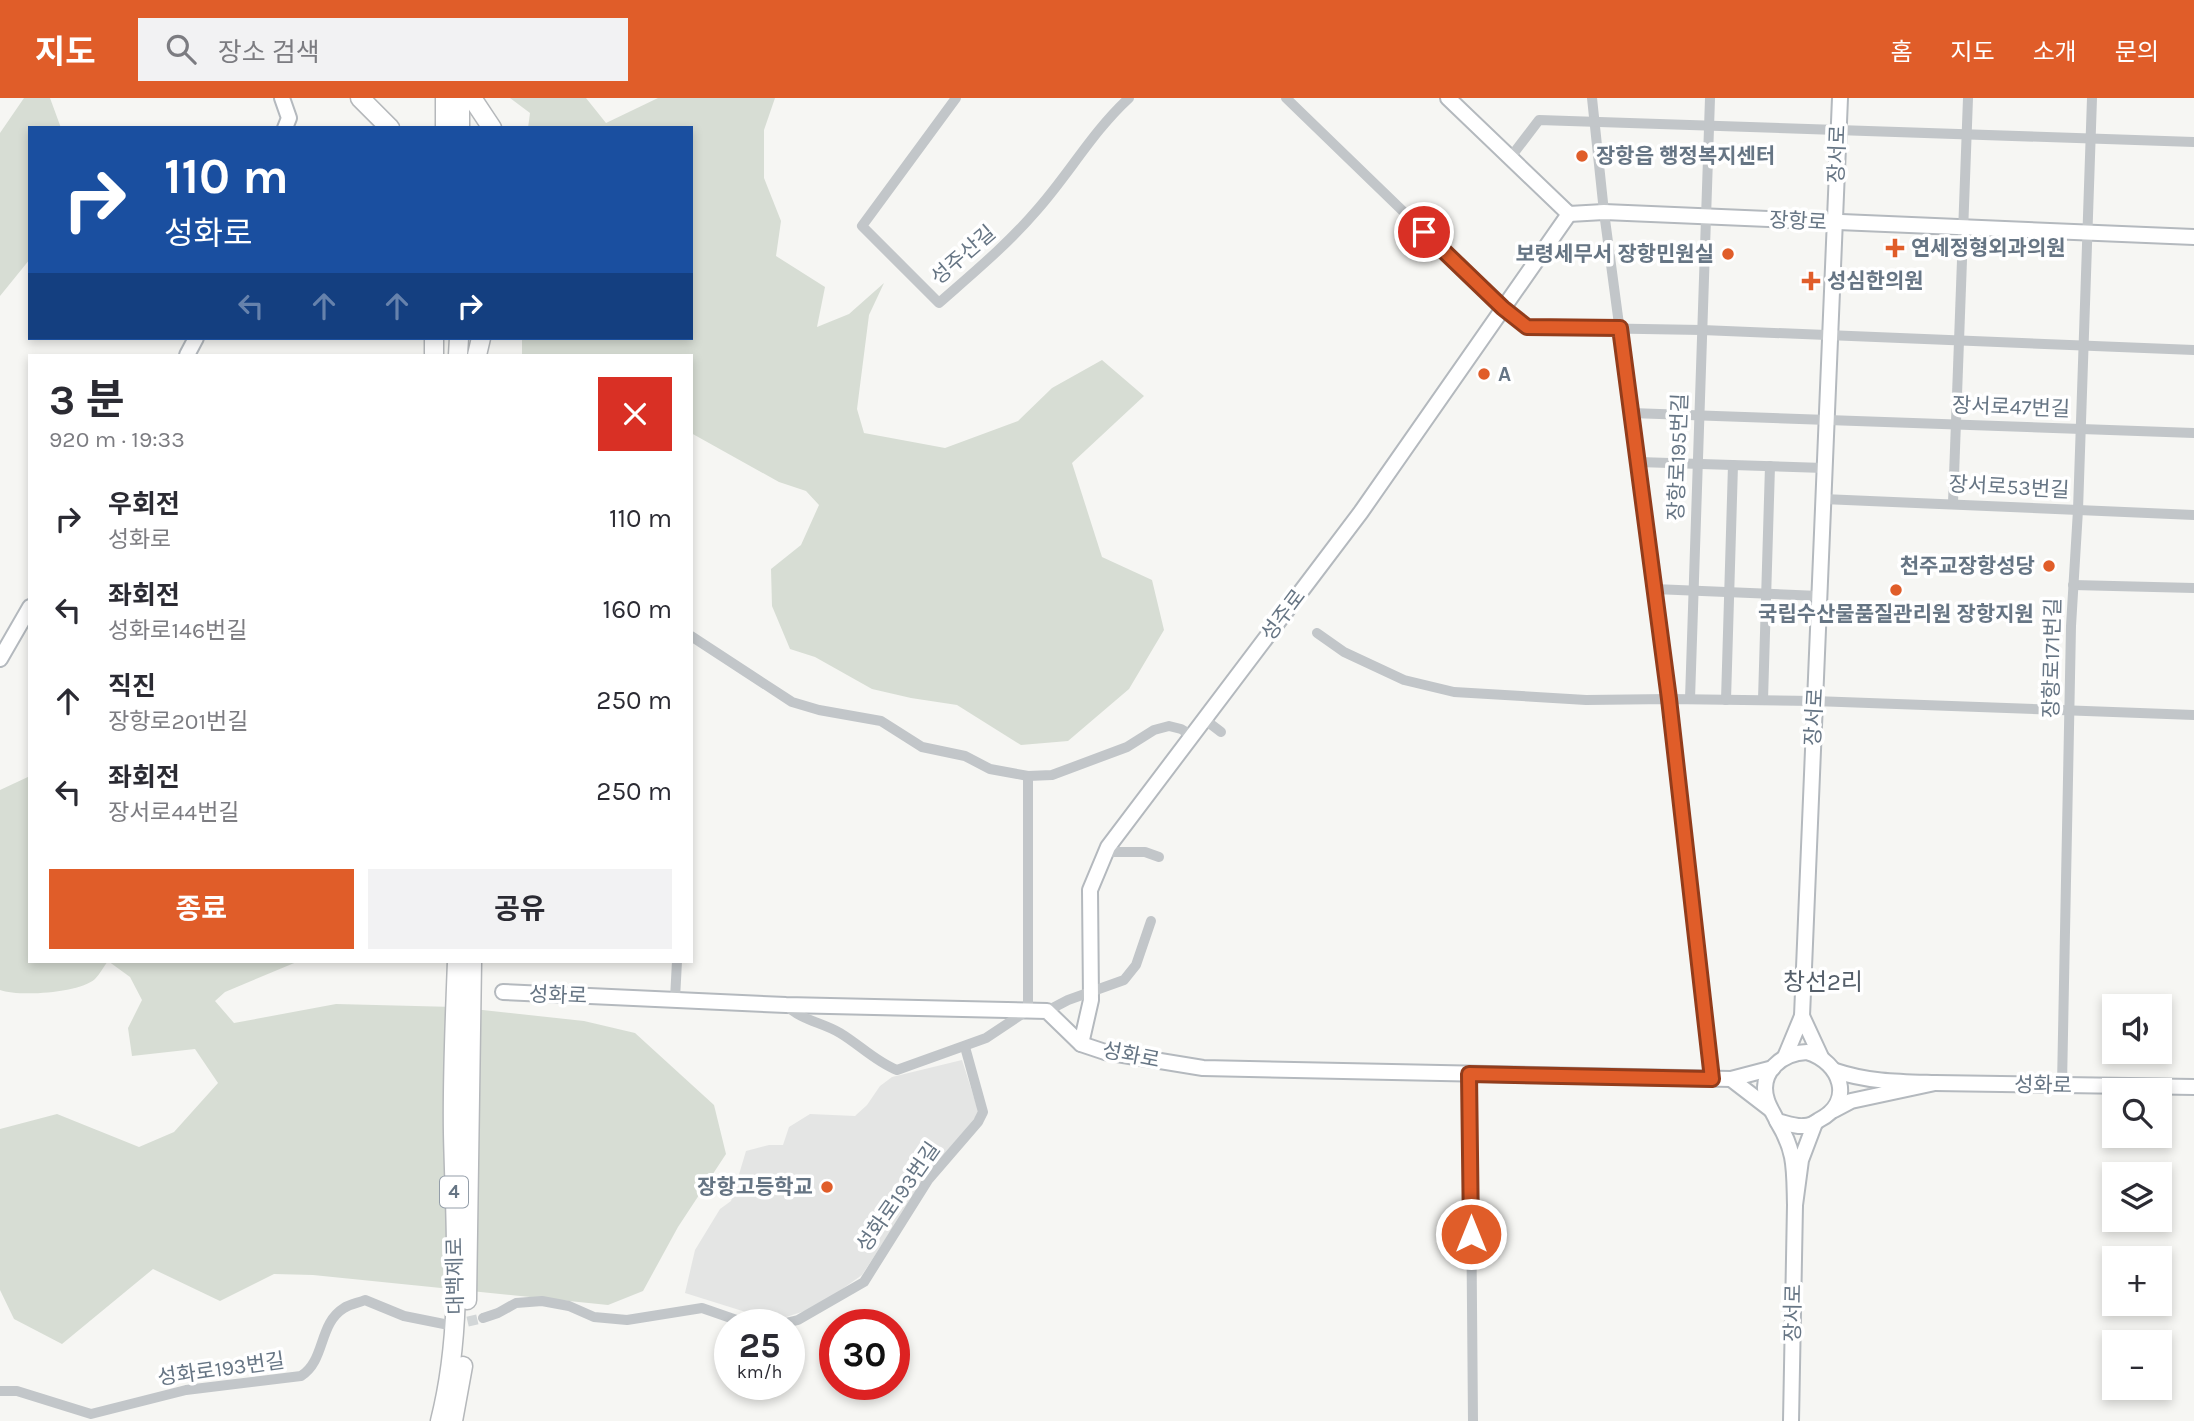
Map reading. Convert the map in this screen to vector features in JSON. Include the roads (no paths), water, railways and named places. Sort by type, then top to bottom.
[{"type":"highway","points":[[360,98],[388,126]]},
{"type":"highway","points":[[445,98],[445,126]]},
{"type":"highway","points":[[460,98],[460,126]]},
{"type":"highway","points":[[472,98],[491,126]]},
{"type":"highway","name":"대백제로","points":[[440,1421],[454,1352],[457,1311],[452,1089],[457,963]]},
{"type":"highway","name":"대백제로","points":[[453,1421],[467,1331],[472,963]]},
{"type":"street","points":[[282,98],[287,123]]},
{"type":"street","name":"성주산길","points":[[956,98],[862,226],[939,303],[1013,237],[1039,209],[1111,115],[1129,98]]},
{"type":"street","points":[[1286,98],[1503,308],[1527,327],[1702,330],[2194,350]]},
{"type":"street","points":[[1448,98],[1569,214]]},
{"type":"street","points":[[1592,98],[1604,212],[1669,699],[1712,1079]]},
{"type":"street","name":"장항로195번길","points":[[1689,699],[1710,98]]},
{"type":"street","name":"장서로","points":[[1802,1016],[1840,98]]},
{"type":"street","points":[[1953,503],[1968,98]]},
{"type":"street","name":"장항로171번길","points":[[2062,1085],[2073,585],[2092,98]]},
{"type":"street","points":[[1510,158],[1539,120],[2194,142]]},
{"type":"street","name":"장항로","points":[[1569,214],[1604,212],[2194,237]]},
{"type":"street","name":"성주로","points":[[1081,1044],[1090,992],[1090,890],[1106,852],[1191,735],[1361,512],[1569,214]]},
{"type":"street","points":[[1631,413],[1827,419]]},
{"type":"street","name":"장서로47번길","points":[[1827,419],[2194,433]]},
{"type":"street","points":[[1638,462],[1824,468]]},
{"type":"street","points":[[1726,700],[1733,466]]},
{"type":"street","points":[[1763,700],[1770,466]]},
{"type":"street","name":"장서로53번길","points":[[1823,499],[2194,515]]},
{"type":"street","points":[[2073,585],[2194,587]]},
{"type":"street","points":[[1654,589],[1819,596]]},
{"type":"street","points":[[0,659],[28,610]]},
{"type":"street","points":[[1317,633],[1344,652],[1404,680],[1454,692],[1586,701],[1814,701],[2194,715]]},
{"type":"street","points":[[693,637],[792,702],[819,710],[881,721],[922,747],[965,756],[990,769],[1028,776],[1052,775],[1127,747],[1153,730],[1168,726],[1191,735]]},
{"type":"street","points":[[1204,719],[1221,732]]},
{"type":"street","points":[[786,1005],[796,1015],[838,1032],[885,1066],[897,1070],[986,1038],[1028,1010],[1028,776]]},
{"type":"street","points":[[1106,852],[1145,852],[1160,858]]},
{"type":"street","points":[[1047,1011],[1068,1000],[1124,980],[1136,965],[1151,921]]},
{"type":"street","points":[[675,999],[677,963]]},
{"type":"street","name":"성화로","points":[[503,992],[786,1005],[1047,1011],[1081,1044],[1105,1052],[1203,1068],[1712,1079],[1731,1079],[1773,1068]]},
{"type":"street","points":[[1795,1205],[1794,1166],[1789,1141],[1767,1100],[1765,1087],[1773,1068],[1784,1056],[1802,1016]]},
{"type":"street","points":[[1802,1016],[1821,1057],[1836,1071],[1852,1077],[1883,1081],[1935,1083]]},
{"type":"street","name":"성화로193번길","points":[[805,1316],[864,1282],[928,1180],[978,1122],[983,1112],[965,1047]]},
{"type":"street","points":[[1784,1056],[1807,1052],[1821,1057]]},
{"type":"street","points":[[1731,1079],[1775,1116],[1807,1126],[1830,1115],[1834,1110],[1840,1094],[1836,1071]]},
{"type":"street","points":[[1469,1074],[1472,1421]]},
{"type":"street","points":[[1834,1110],[1852,1101],[1935,1083]]},
{"type":"street","name":"성화로","points":[[1935,1083],[2194,1087]]},
{"type":"street","points":[[1795,1205],[1801,1160],[1815,1123]]},
{"type":"street","name":"장서로","points":[[1791,1421],[1795,1205]]},
{"type":"street","name":"성화로193번길","points":[[0,1391],[17,1391],[91,1414],[186,1390],[301,1377],[311,1370],[320,1353],[326,1328],[343,1308],[365,1300],[404,1316],[449,1325]]},
{"type":"street","points":[[483,1318],[516,1303],[542,1301],[569,1306],[594,1317],[627,1320],[702,1308],[714,1312]]},
{"type":"tunnel","points":[[453,1325],[483,1318]]},
{"type":"place","name":"장항읍 행정복지센터","points":[[1582,156]]},
{"type":"place","name":"연세정형외과의원","points":[[1895,248]]},
{"type":"place","name":"보령세무서 장항민원실","points":[[1728,254]]},
{"type":"place","name":"성심한의원","points":[[1811,281]]},
{"type":"place","name":"A","points":[[1484,374]]},
{"type":"place","name":"천주교장항성당","points":[[2049,566]]},
{"type":"place","name":"국립수산물품질관리원 장항지원","points":[[1896,590]]},
{"type":"place","name":"장항고등학교","points":[[827,1187]]},
{"type":"district","name":"창선2리","points":[[1823,982]]}]
